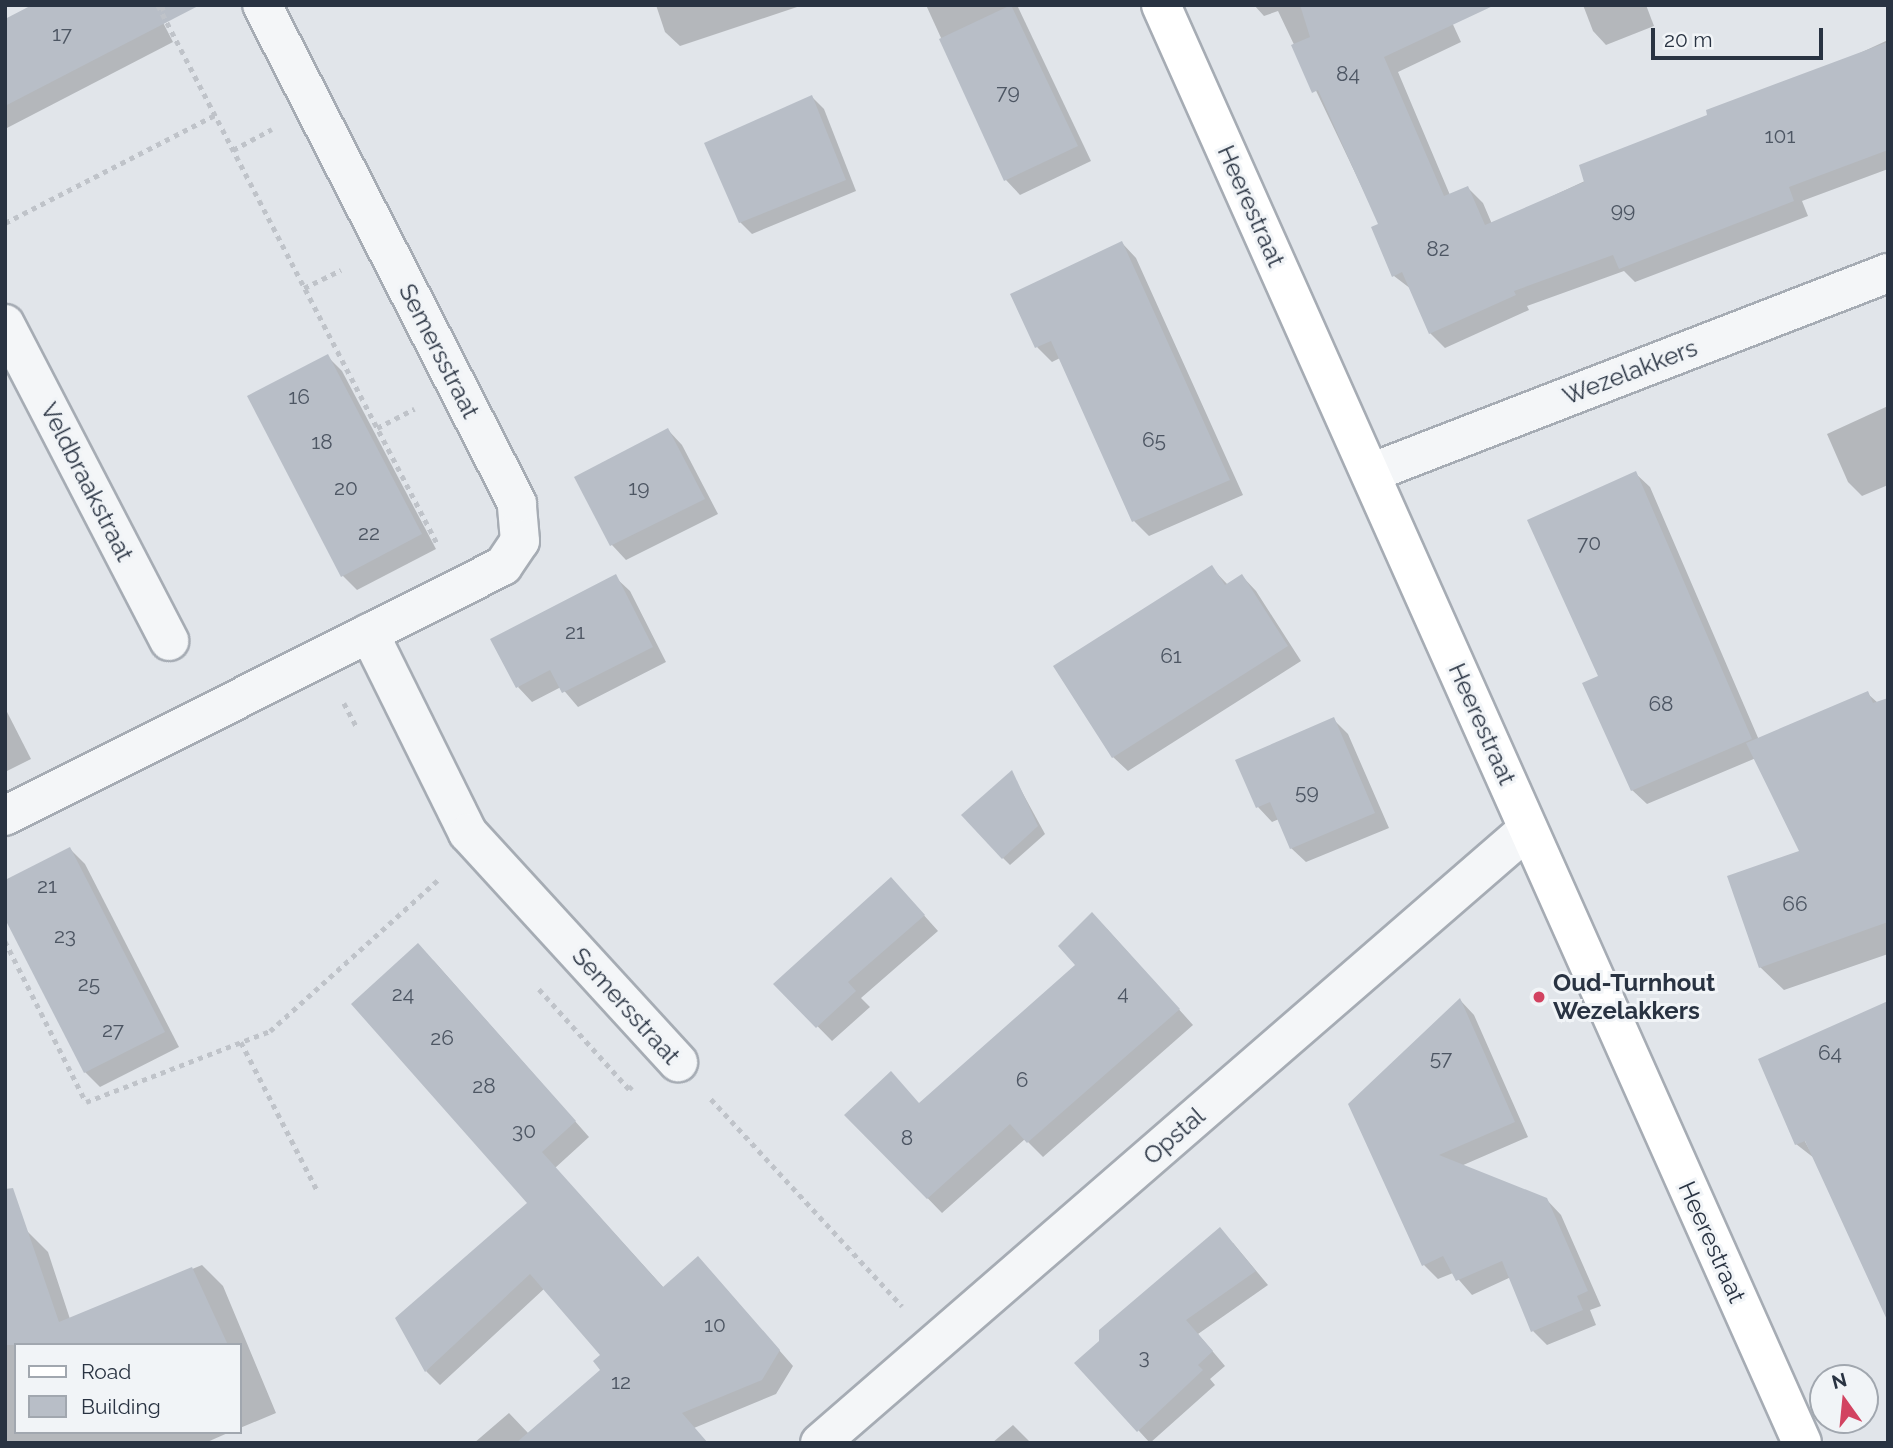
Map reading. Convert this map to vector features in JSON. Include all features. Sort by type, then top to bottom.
[{"type":"street","name":"Semersstraat","points":[[5,816],[503,566],[520,541],[517,503],[262,5]]},
{"type":"street","name":"Heerestraat","points":[[1161,5],[1373,472],[1528,829],[1802,1443]]},
{"type":"street","name":"Wezelakkers","points":[[1373,472],[1888,273]]},
{"type":"street","name":"Veldbraakstraat","points":[[5,324],[169,641]]},
{"type":"street","name":"Semersstraat","points":[[369,633],[468,833],[678,1062]]},
{"type":"street","name":"Opstal","points":[[820,1443],[1528,829]]},
{"type":"path","points":[[168,5],[159,7],[460,588]]},
{"type":"path","points":[[5,223],[215,116]]},
{"type":"path","points":[[5,941],[86,1102],[270,1031],[439,879]]},
{"type":"path","points":[[241,1042],[317,1190]]},
{"type":"path","name":"Semersstraat","points":[[678,1062],[937,1343]]},
{"type":"building","points":[[32,5],[200,5],[5,106],[5,19]]},
{"type":"building","points":[[1011,5],[1078,146],[1004,181],[939,39]]},
{"type":"building","points":[[1300,5],[1495,5],[1384,57],[1444,196],[1468,186],[1485,225],[1584,182],[1579,165],[1707,115],[1706,110],[1888,42],[1888,150],[1789,187],[1794,201],[1619,269],[1613,255],[1514,291],[1516,295],[1429,334],[1402,272],[1392,277],[1371,227],[1378,224],[1318,90],[1312,93],[1291,45],[1310,37]]},
{"type":"building","points":[[812,95],[846,180],[739,223],[704,143]]},
{"type":"building","points":[[1122,241],[1230,480],[1132,522],[1051,341],[1035,348],[1010,294]]},
{"type":"building","points":[[328,354],[422,534],[341,577],[247,396]]},
{"type":"building","points":[[668,428],[705,499],[610,546],[574,477]]},
{"type":"building","points":[[1636,471],[1752,739],[1631,791],[1582,683],[1598,676],[1527,520]]},
{"type":"building","points":[[1212,565],[1225,585],[1242,574],[1288,646],[1112,758],[1053,666]]},
{"type":"building","points":[[616,574],[653,647],[562,693],[550,670],[516,688],[490,639]]},
{"type":"building","points":[[1868,691],[1873,703],[1888,698],[1888,922],[1759,968],[1727,876],[1799,851],[1746,743]]},
{"type":"building","points":[[1334,717],[1375,813],[1290,849],[1270,802],[1256,808],[1235,760]]},
{"type":"building","points":[[1012,770],[1038,826],[1002,859],[961,815]]},
{"type":"building","points":[[70,847],[165,1032],[84,1073],[5,919],[5,880]]},
{"type":"building","points":[[891,877],[925,915],[848,982],[856,991],[816,1028],[773,984]]},
{"type":"building","points":[[1092,912],[1180,1009],[1027,1143],[1010,1124],[927,1199],[844,1115],[891,1071],[919,1103],[1075,965],[1058,946]]},
{"type":"building","points":[[418,943],[576,1121],[542,1152],[663,1287],[698,1256],[780,1350],[762,1380],[682,1413],[708,1443],[516,1443],[600,1370],[593,1361],[600,1355],[530,1274],[425,1372],[395,1318],[527,1203],[351,1004]]},
{"type":"building","points":[[1460,998],[1515,1122],[1439,1155],[1547,1198],[1588,1291],[1577,1296],[1583,1310],[1531,1332],[1502,1261],[1456,1281],[1443,1256],[1422,1266],[1348,1104]]},
{"type":"building","points":[[1888,1001],[1888,1322],[1805,1141],[1795,1145],[1758,1059]]},
{"type":"building","points":[[13,1188],[59,1322],[192,1267],[227,1343],[5,1345],[5,1189]]},
{"type":"building","points":[[1220,1227],[1256,1271],[1186,1320],[1213,1351],[1198,1365],[1203,1370],[1137,1432],[1074,1363],[1099,1341],[1099,1330]]},
{"type":"place","name":"Oud-Turnhout Wezelakkers","points":[[1539,997]]}]
